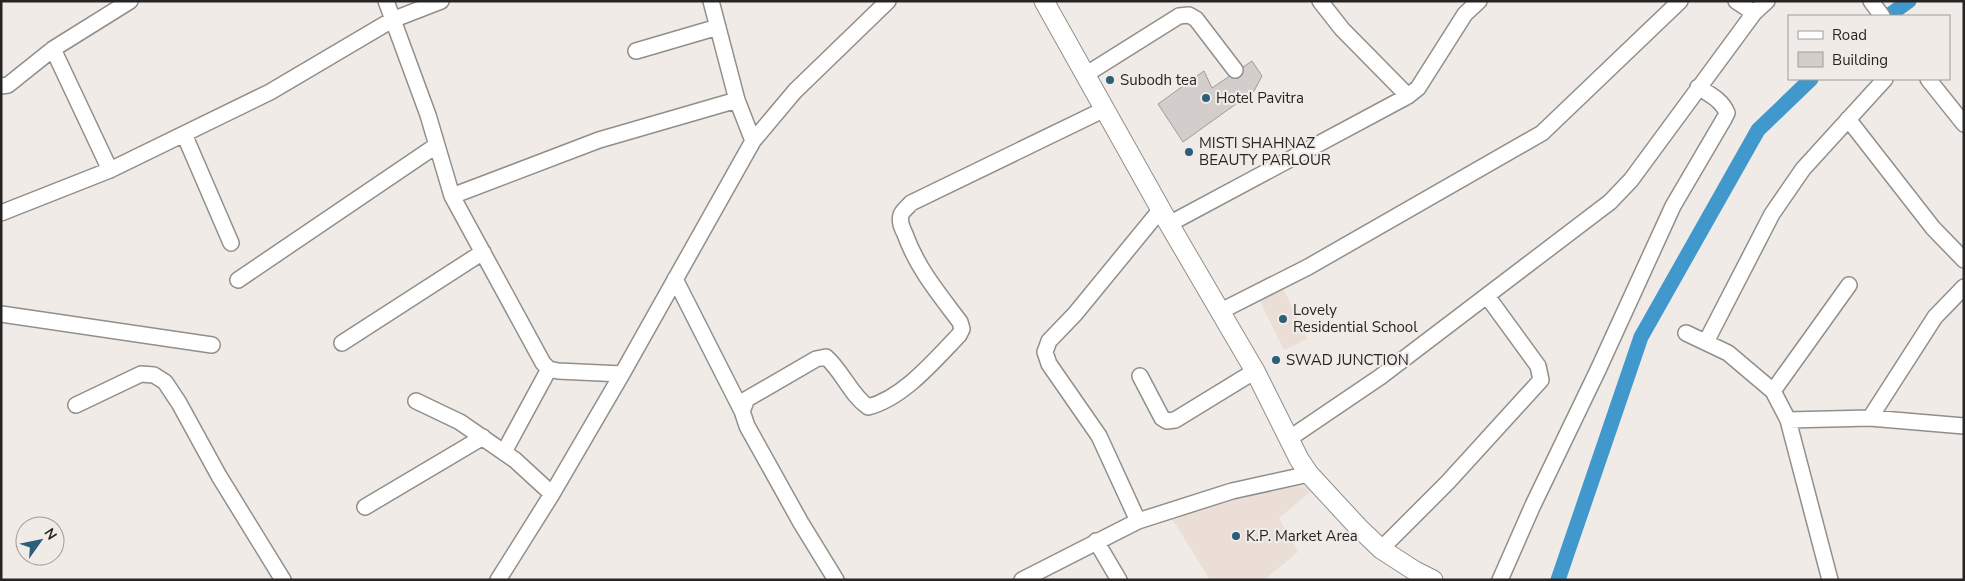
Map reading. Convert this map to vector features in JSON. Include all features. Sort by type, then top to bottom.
[{"type":"street","points":[[1,86],[8,86],[53,49],[130,1]]},
{"type":"street","points":[[386,1],[428,114],[452,196],[543,363],[549,369],[558,371],[622,374]]},
{"type":"street","points":[[1,213],[110,170],[270,92],[392,20],[441,1]]},
{"type":"street","points":[[710,1],[737,100],[753,141]]},
{"type":"street","points":[[498,580],[552,494],[622,374],[753,141],[795,91],[888,1]]},
{"type":"street","points":[[1044,1],[1255,371],[1309,474],[1358,527],[1382,549],[1415,571],[1433,580]]},
{"type":"street","points":[[1320,1],[1342,29],[1408,96]]},
{"type":"street","points":[[1138,521],[1099,436],[1049,364],[1045,352],[1049,341],[1165,216],[1408,96],[1418,88],[1465,14],[1479,1]]},
{"type":"street","points":[[1220,311],[1308,267],[1542,133],[1680,1]]},
{"type":"street","points":[[1736,1],[1754,13]]},
{"type":"street","points":[[1290,438],[1380,377],[1610,202],[1620,192],[1754,13],[1767,1]]},
{"type":"street","points":[[1085,74],[1179,16],[1189,15],[1196,19],[1235,70]]},
{"type":"street","points":[[636,52],[718,27]]},
{"type":"street","points":[[53,49],[110,170]]},
{"type":"street","points":[[1706,342],[1772,214],[1803,169],[1884,80]]},
{"type":"street","points":[[1929,80],[1964,124]]},
{"type":"street","points":[[1500,580],[1533,505],[1673,206],[1724,119],[1726,113],[1724,107],[1719,101],[1698,87]]},
{"type":"street","points":[[452,196],[599,140],[737,100]]},
{"type":"street","points":[[742,411],[747,399],[816,359],[826,357],[834,364],[859,400],[868,407],[898,392],[922,373],[959,335],[962,329],[960,322],[911,252],[901,223],[901,215],[905,209],[911,203],[1105,109]]},
{"type":"street","points":[[1848,119],[1933,228],[1964,260]]},
{"type":"street","points":[[184,134],[231,242]]},
{"type":"street","points":[[238,280],[437,145]]},
{"type":"street","points":[[342,343],[483,252]]},
{"type":"street","points":[[675,279],[742,411],[747,426],[792,507],[836,580]]},
{"type":"street","points":[[1773,391],[1849,285]]},
{"type":"street","points":[[1870,418],[1935,318],[1964,287]]},
{"type":"street","points":[[1382,549],[1448,482],[1541,380],[1538,366],[1487,296]]},
{"type":"street","points":[[1,314],[212,345]]},
{"type":"street","points":[[1686,333],[1738,360],[1773,391],[1788,420],[1830,580]]},
{"type":"street","points":[[504,452],[549,369]]},
{"type":"street","points":[[1140,376],[1162,418],[1167,421],[1175,420],[1255,371]]},
{"type":"street","points":[[76,405],[141,374],[154,375],[165,382],[179,403],[219,476],[283,580]]},
{"type":"street","points":[[416,402],[460,422],[483,437],[515,460],[552,494]]},
{"type":"street","points":[[1788,420],[1870,418],[1964,426]]},
{"type":"street","points":[[365,507],[483,437]]},
{"type":"street","points":[[1022,580],[1049,574],[1096,541],[1138,521],[1232,490],[1309,474]]},
{"type":"street","points":[[1096,541],[1119,580]]},
{"type":"shaded area","name":"Lovely Residential School","points":[[1282,286],[1307,339],[1284,350],[1259,299]]},
{"type":"shaded area","name":"K.P. Market Area","points":[[1285,483],[1314,489],[1279,518],[1298,552],[1264,580],[1210,580],[1173,520]]},
{"type":"building","name":"Hotel Pavitra","points":[[1252,61],[1262,76],[1254,91],[1183,142],[1158,104],[1204,71],[1212,88]]},
{"type":"waterway","points":[[1889,15],[1909,1]]},
{"type":"waterway","points":[[1558,580],[1641,337],[1758,130],[1810,80]]},
{"type":"place","name":"Subodh tea","points":[[1110,80]]},
{"type":"place","name":"Hotel Pavitra","points":[[1206,98]]},
{"type":"place","name":"MISTI SHAHNAZ BEAUTY PARLOUR","points":[[1189,152]]},
{"type":"place","name":"Lovely Residential School","points":[[1283,319]]},
{"type":"place","name":"SWAD JUNCTION","points":[[1276,360]]},
{"type":"place","name":"K.P. Market Area","points":[[1236,536]]}]
